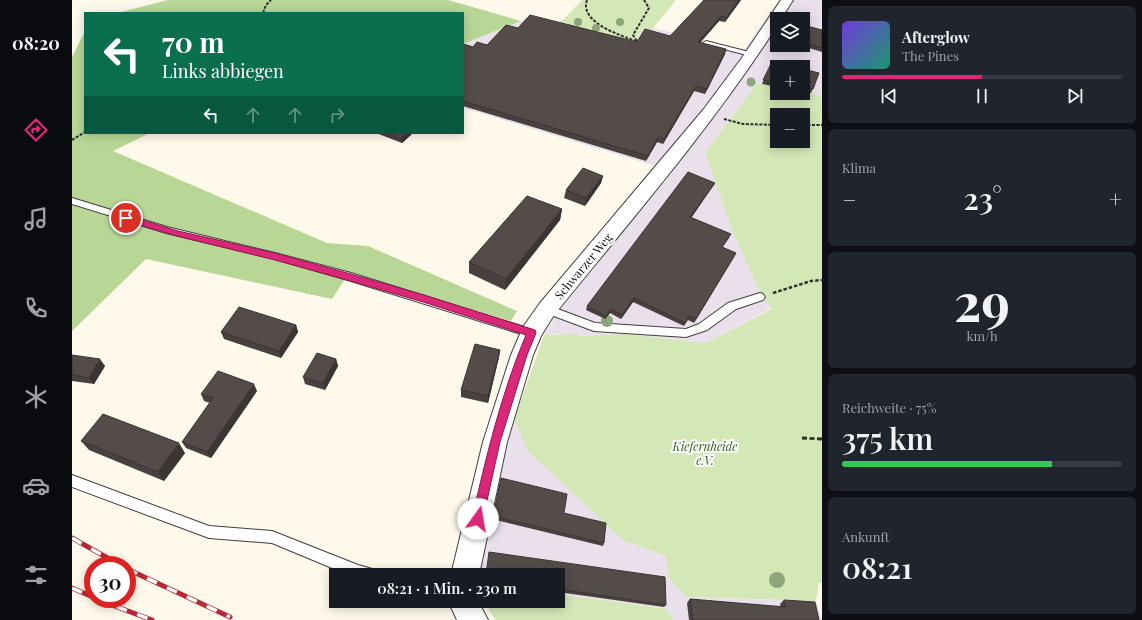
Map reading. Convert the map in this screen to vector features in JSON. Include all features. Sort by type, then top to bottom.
[{"type":"street","name":"Schwarzer Weg","points":[[467,568],[495,442],[522,355],[531,333],[547,309],[709,113],[787,0]]},
{"type":"street","points":[[466,608],[473,620]]},
{"type":"lane","points":[[706,43],[751,54]]},
{"type":"lane","points":[[72,201],[166,230],[275,256],[424,299],[531,333]]},
{"type":"lane","points":[[547,309],[594,327],[686,333],[698,331],[706,327],[724,310],[736,304],[760,297]]},
{"type":"lane","points":[[72,481],[209,532],[272,537],[348,568]]},
{"type":"path","points":[[263,12],[266,5],[271,0]]},
{"type":"path","points":[[587,0],[584,3],[584,8],[590,18],[613,32],[642,43]]},
{"type":"path","points":[[638,41],[633,35],[649,8],[644,0]]},
{"type":"path","points":[[709,113],[733,123],[770,125]]},
{"type":"path","points":[[810,125],[822,125]]},
{"type":"path","points":[[72,140],[84,133]]},
{"type":"path","points":[[760,297],[811,281],[822,280]]},
{"type":"path","points":[[802,438],[822,439]]},
{"type":"shaded area","points":[[779,0],[822,0],[822,96],[810,93],[810,60],[770,60],[770,86],[757,83],[705,153],[733,233],[761,294],[772,308],[706,343],[626,334],[579,336],[576,334],[544,335],[563,305],[672,173],[652,165],[464,108],[464,44],[529,18],[632,44],[640,33],[653,28],[734,48],[745,49],[770,13],[770,52],[810,52],[810,12],[771,12]]},
{"type":"shaded area","points":[[514,420],[529,451],[624,541],[666,556],[668,577],[686,597],[816,601],[822,620],[674,620],[666,609],[565,595],[565,568],[480,568],[497,479]]},
{"type":"green space","points":[[168,0],[448,0],[521,21],[464,44],[464,12],[121,12]]},
{"type":"green space","points":[[582,0],[676,0],[653,28],[640,33],[632,44],[558,25]]},
{"type":"green space","points":[[84,33],[84,134],[148,134],[113,151],[327,243],[368,246],[517,311],[511,321],[349,273],[332,299],[146,259],[72,331],[72,57]]},
{"type":"green space","name":"Kiefernheide e.V.","points":[[757,83],[770,86],[770,100],[810,100],[810,93],[822,96],[822,583],[819,583],[816,601],[686,597],[668,577],[666,556],[624,541],[528,451],[514,420],[544,335],[576,334],[579,336],[626,334],[706,343],[772,309],[761,294],[733,233],[705,153]]},
{"type":"green space","points":[[565,595],[666,609],[674,620],[496,620],[488,608],[565,608]]},
{"type":"building","points":[[704,0],[739,0],[726,18],[721,16],[698,42],[726,49],[707,89],[696,86],[664,139],[658,137],[648,156],[464,101],[464,44],[473,47],[477,42],[487,45],[506,25],[518,28],[530,15],[637,42],[645,29],[670,36]]},
{"type":"building","points":[[810,27],[822,30],[822,48],[810,44]]},
{"type":"building","points":[[770,66],[770,82],[763,80]]},
{"type":"building","points":[[810,71],[819,73],[813,89],[810,88]]},
{"type":"building","points":[[389,134],[407,134],[401,139]]},
{"type":"building","points":[[583,168],[603,176],[586,198],[566,190]]},
{"type":"building","points":[[688,172],[715,183],[690,217],[731,234],[722,247],[736,253],[696,319],[689,316],[685,323],[634,298],[622,315],[611,309],[606,316],[587,306]]},
{"type":"building","points":[[527,196],[562,209],[506,279],[469,262]]},
{"type":"building","points":[[239,307],[296,325],[279,351],[221,332]]},
{"type":"building","points":[[475,344],[500,350],[488,396],[461,390]]},
{"type":"building","points":[[317,353],[336,359],[323,383],[303,377]]},
{"type":"building","points":[[72,355],[100,359],[89,378],[72,375]]},
{"type":"building","points":[[218,371],[254,384],[207,452],[182,442],[213,398],[201,394]]},
{"type":"building","points":[[103,414],[179,443],[158,472],[81,441]]},
{"type":"building","points":[[501,478],[567,494],[564,513],[606,523],[604,543],[493,516]]},
{"type":"building","points":[[489,552],[665,577],[666,605],[565,590],[565,568],[487,568]]},
{"type":"building","points":[[690,599],[786,607],[784,600],[815,602],[819,620],[693,620]]},
{"type":"railway","points":[[72,538],[104,556]]},
{"type":"railway","points":[[136,573],[230,617]]},
{"type":"railway","points":[[72,588],[84,593]]},
{"type":"railway","points":[[120,608],[152,620]]},
{"type":"route","points":[[126,218],[212,243],[275,256],[424,299],[531,333],[522,355],[495,442],[478,519]]}]
